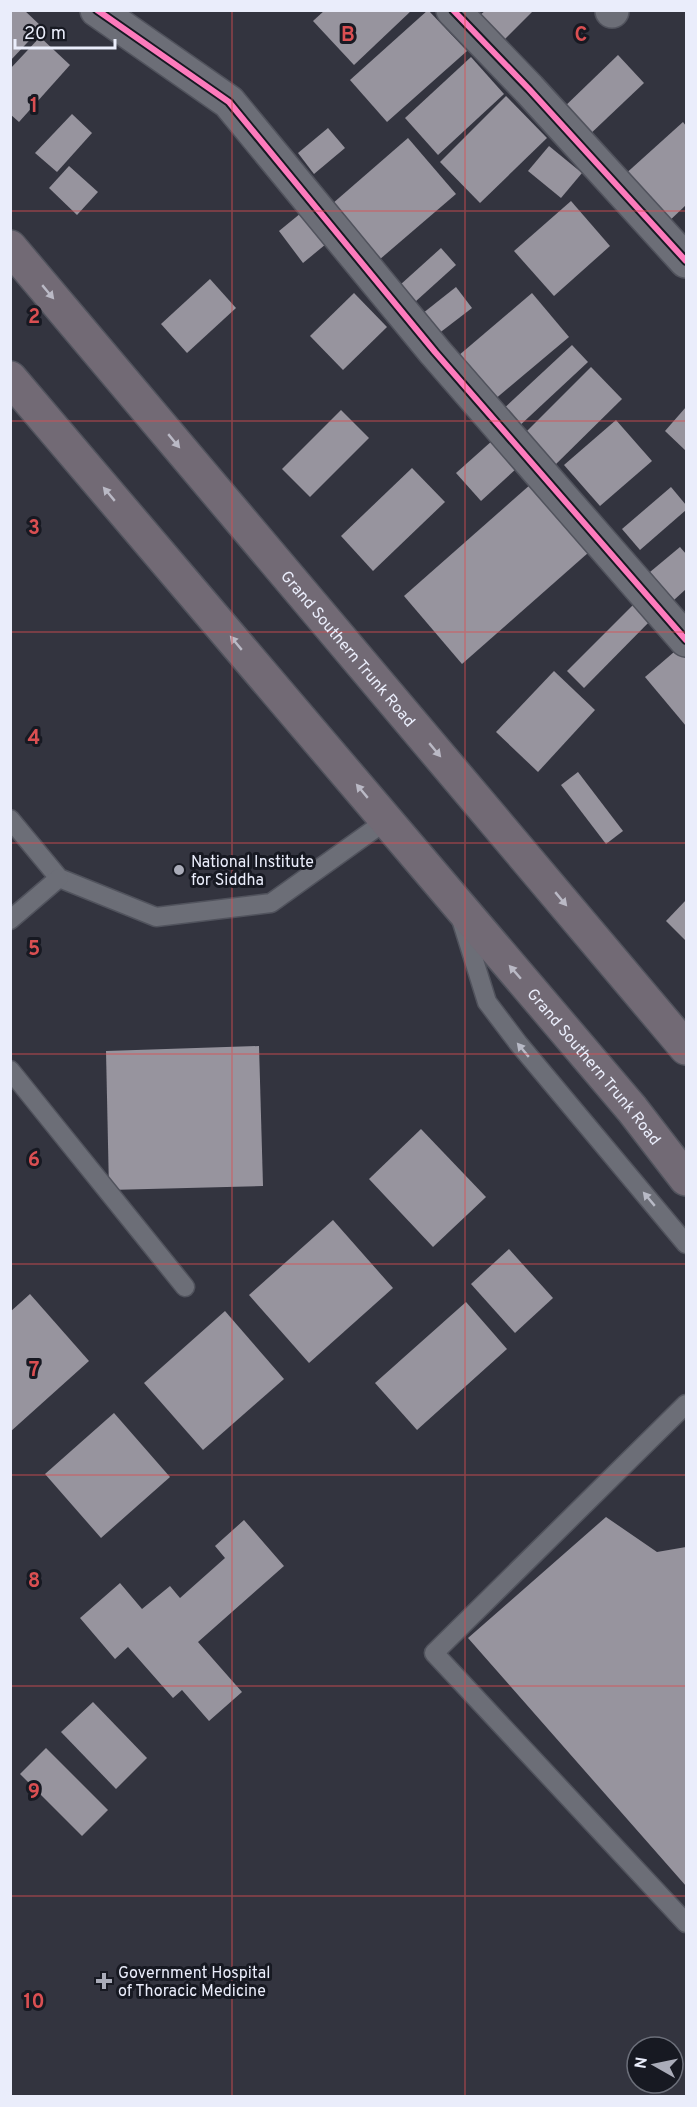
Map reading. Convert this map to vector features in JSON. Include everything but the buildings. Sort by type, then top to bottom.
[{"type":"main road","name":"Grand Southern Trunk Road","points":[[10,247],[687,1048]]},
{"type":"main road","name":"Grand Southern Trunk Road","points":[[10,378],[632,1108],[687,1179]]},
{"type":"street","points":[[97,10],[229,102],[435,352],[687,640]]},
{"type":"street","points":[[453,10],[687,261]]},
{"type":"lane","points":[[10,819],[59,878],[156,917],[271,903],[387,820]]},
{"type":"lane","points":[[10,920],[59,878]]},
{"type":"lane","points":[[456,903],[487,1002],[518,1043],[687,1244]]},
{"type":"lane","points":[[10,1070],[185,1287]]},
{"type":"lane","points":[[687,1404],[434,1653],[687,1923]]},
{"type":"cycle path","points":[[97,10],[229,102],[435,352],[686,640]]},
{"type":"cycle path","points":[[453,10],[529,89],[686,261]]},
{"type":"place","name":"National Institute for Siddha","points":[[179,870]]},
{"type":"place","name":"Government Hospital of Thoracic Medicine","points":[[104,1981]]}]
